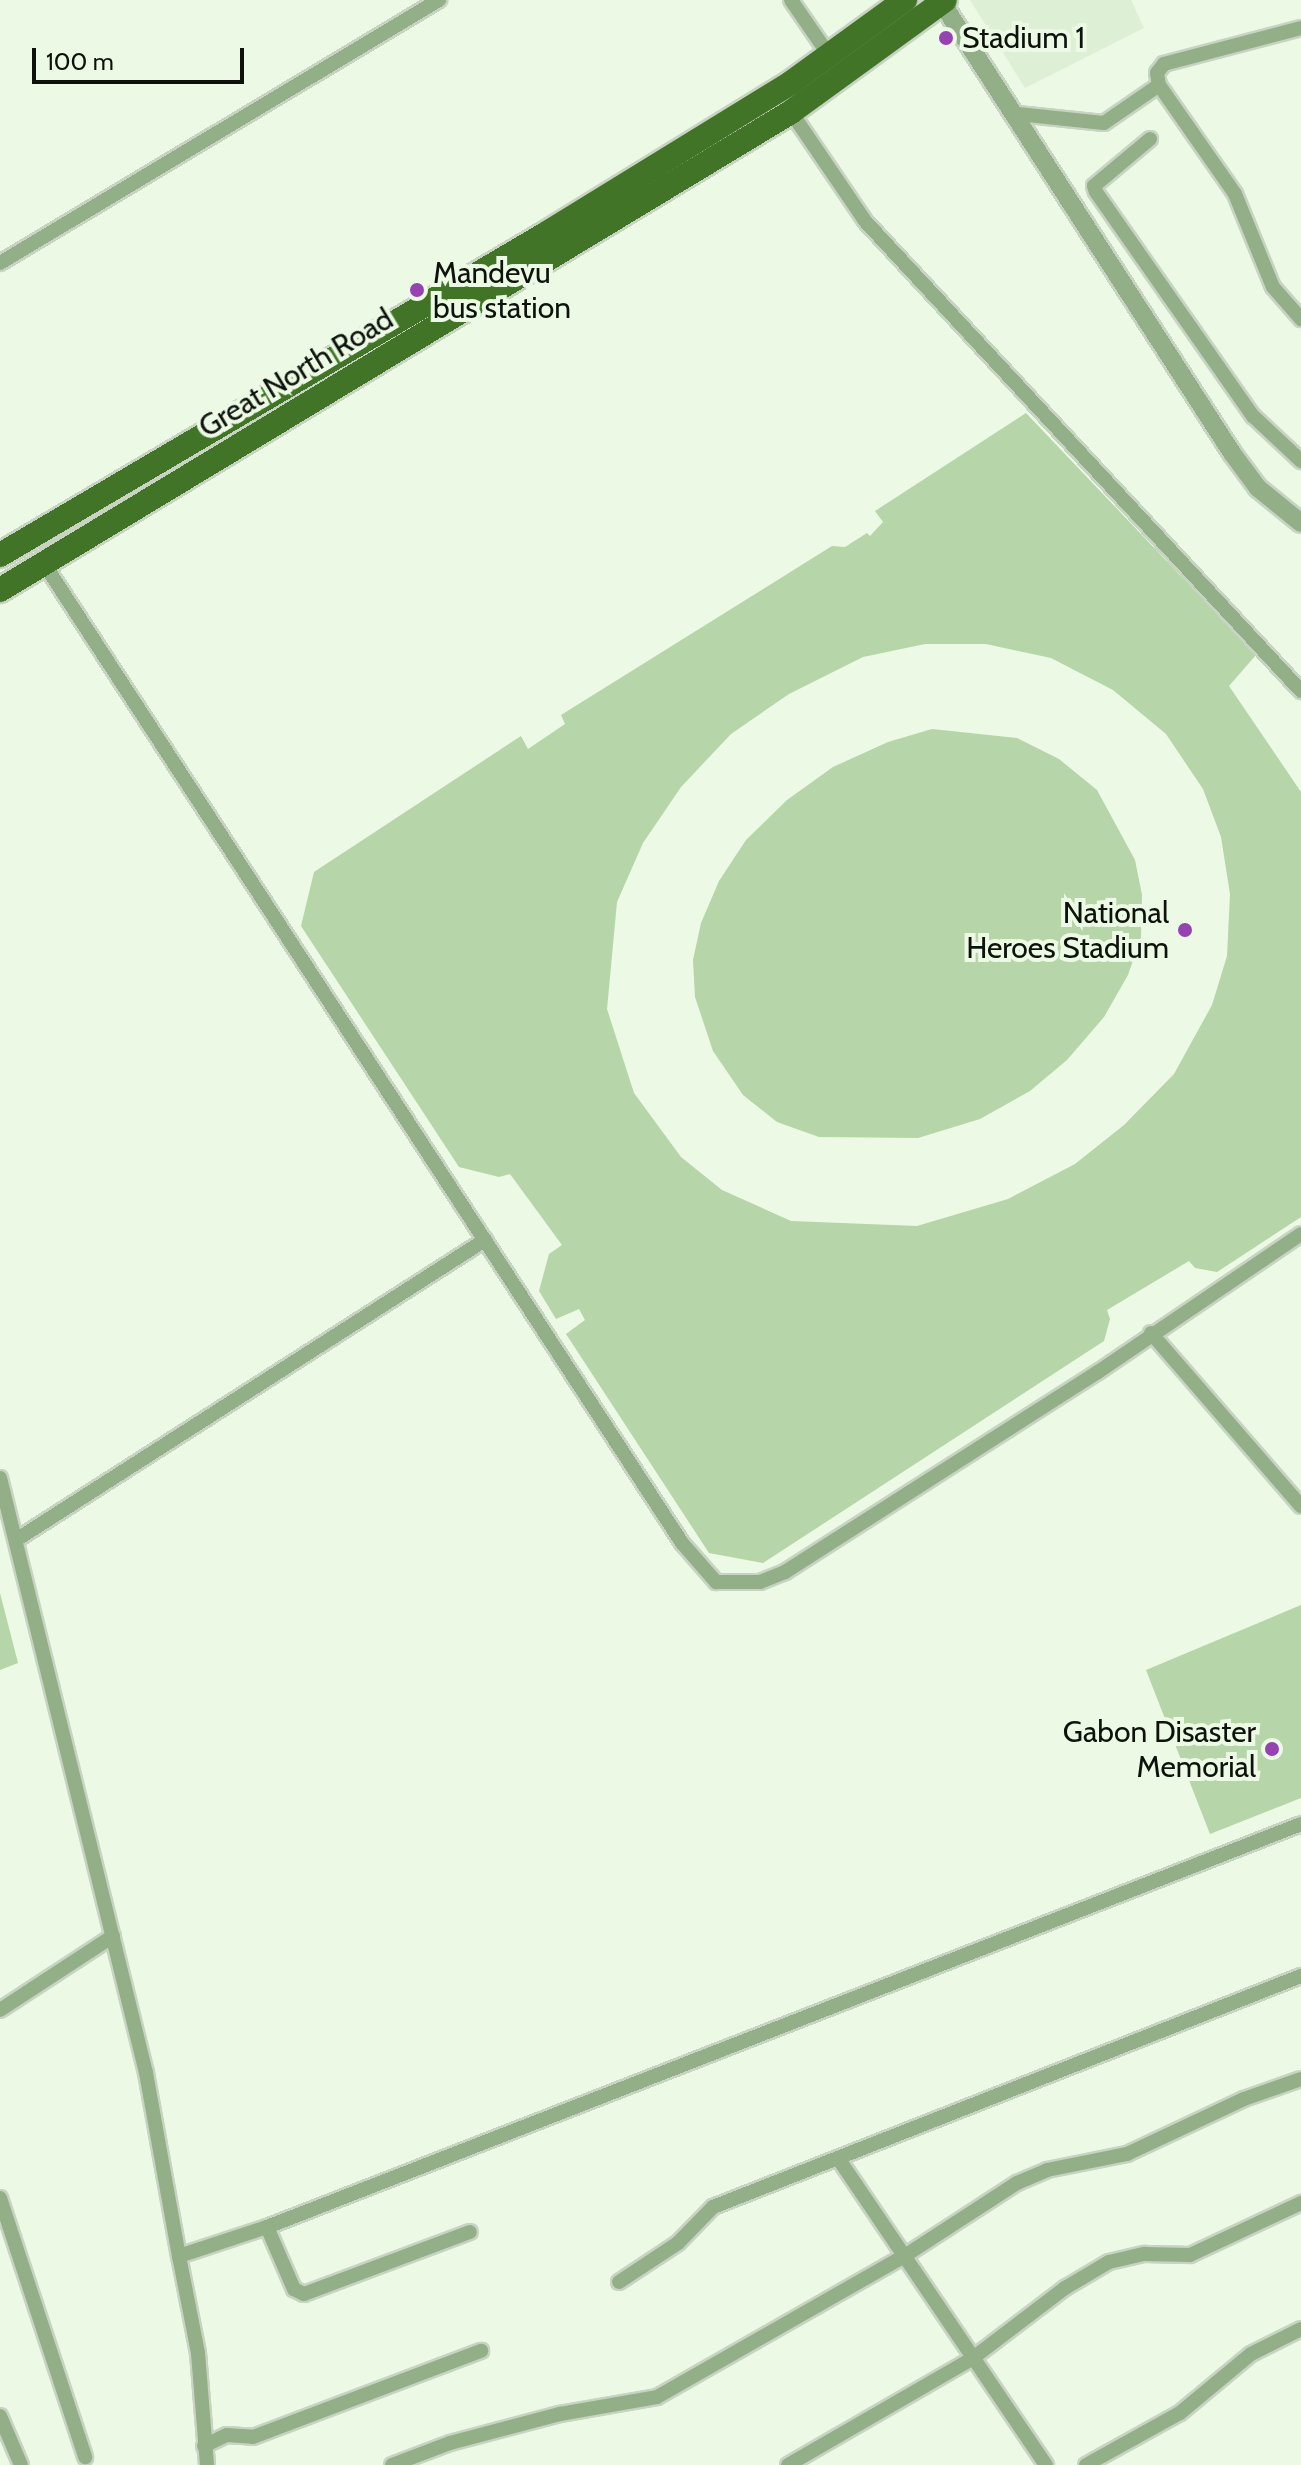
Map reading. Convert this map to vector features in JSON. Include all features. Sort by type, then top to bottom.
[{"type":"main road","name":"Great North Road","points":[[0,555],[547,233],[829,55],[905,0]]},
{"type":"main road","name":"Great North Road","points":[[0,590],[791,112],[944,1]]},
{"type":"street","points":[[0,263],[439,0]]},
{"type":"street","points":[[791,0],[829,55]]},
{"type":"street","points":[[944,1],[1232,453],[1258,488],[1301,523]]},
{"type":"street","points":[[1018,114],[1104,123],[1159,85],[1164,64],[1301,28]]},
{"type":"street","points":[[1159,85],[1227,181],[1265,274],[1301,319]]},
{"type":"street","points":[[791,112],[865,221],[1301,691]]},
{"type":"street","points":[[1150,139],[1094,186],[1096,192],[1253,416],[1301,461]]},
{"type":"street","points":[[43,562],[682,1543],[716,1582],[760,1582],[785,1572],[1098,1372],[1151,1333],[1301,1234]]},
{"type":"street","points":[[16,1540],[485,1240]]},
{"type":"street","points":[[1151,1333],[1301,1506]]},
{"type":"street","points":[[0,1478],[146,2073],[198,2353],[207,2465]]},
{"type":"street","points":[[179,2256],[267,2227],[1301,1824]]},
{"type":"street","points":[[0,2010],[113,1936]]},
{"type":"street","points":[[619,2282],[678,2243],[713,2207],[1301,1976]]},
{"type":"street","points":[[392,2465],[450,2443],[560,2414],[657,2397],[906,2255],[1017,2183],[1047,2170],[1163,2141],[1244,2099],[1301,2079]]},
{"type":"street","points":[[838,2158],[1044,2464]]},
{"type":"street","points":[[0,2198],[85,2457]]},
{"type":"street","points":[[788,2465],[973,2358],[1065,2288],[1109,2262],[1145,2254],[1190,2255],[1301,2203]]},
{"type":"street","points":[[267,2227],[294,2289],[304,2294],[470,2232]]},
{"type":"street","points":[[1086,2465],[1180,2413],[1251,2354],[1301,2329]]},
{"type":"street","points":[[204,2446],[227,2435],[253,2437],[481,2351]]},
{"type":"street","points":[[0,2416],[21,2465]]},
{"type":"shaded area","points":[[970,0],[1131,0],[1144,28],[1025,88]]},
{"type":"green space","points":[[1026,413],[1256,655],[1229,686],[1301,792],[1301,1217],[1217,1272],[1195,1268],[1189,1261],[1107,1310],[1110,1319],[1104,1341],[763,1563],[709,1553],[566,1334],[585,1320],[579,1309],[556,1319],[539,1291],[549,1254],[562,1245],[510,1174],[499,1177],[459,1167],[301,926],[314,872],[521,736],[528,749],[565,724],[561,715],[832,546],[845,547],[867,533],[870,536],[883,522],[875,511]],"holes":[[[925,644],[986,644],[1051,658],[1113,690],[1166,734],[1203,789],[1221,837],[1230,894],[1227,956],[1212,1005],[1174,1074],[1124,1125],[1075,1164],[1008,1199],[917,1226],[791,1221],[722,1190],[681,1157],[634,1093],[607,1009],[617,902],[643,843],[681,787],[731,734],[789,694],[863,657]]]},
{"type":"green space","points":[[932,729],[1017,738],[1059,759],[1097,790],[1135,860],[1142,895],[1141,937],[1128,975],[1104,1017],[1067,1060],[1030,1091],[980,1119],[918,1138],[819,1137],[777,1122],[743,1095],[713,1051],[695,997],[693,960],[701,923],[719,881],[746,840],[787,800],[833,767],[888,742]]},
{"type":"green space","points":[[0,1593],[18,1663],[0,1670]]},
{"type":"green space","points":[[1301,1605],[1301,1798],[1210,1834],[1146,1670]]},
{"type":"place","name":"Stadium 1","points":[[946,38]]},
{"type":"place","name":"Mandevu bus station","points":[[417,290]]},
{"type":"place","name":"National Heroes Stadium","points":[[1185,930]]},
{"type":"place","name":"Gabon Disaster Memorial","points":[[1272,1749]]}]
